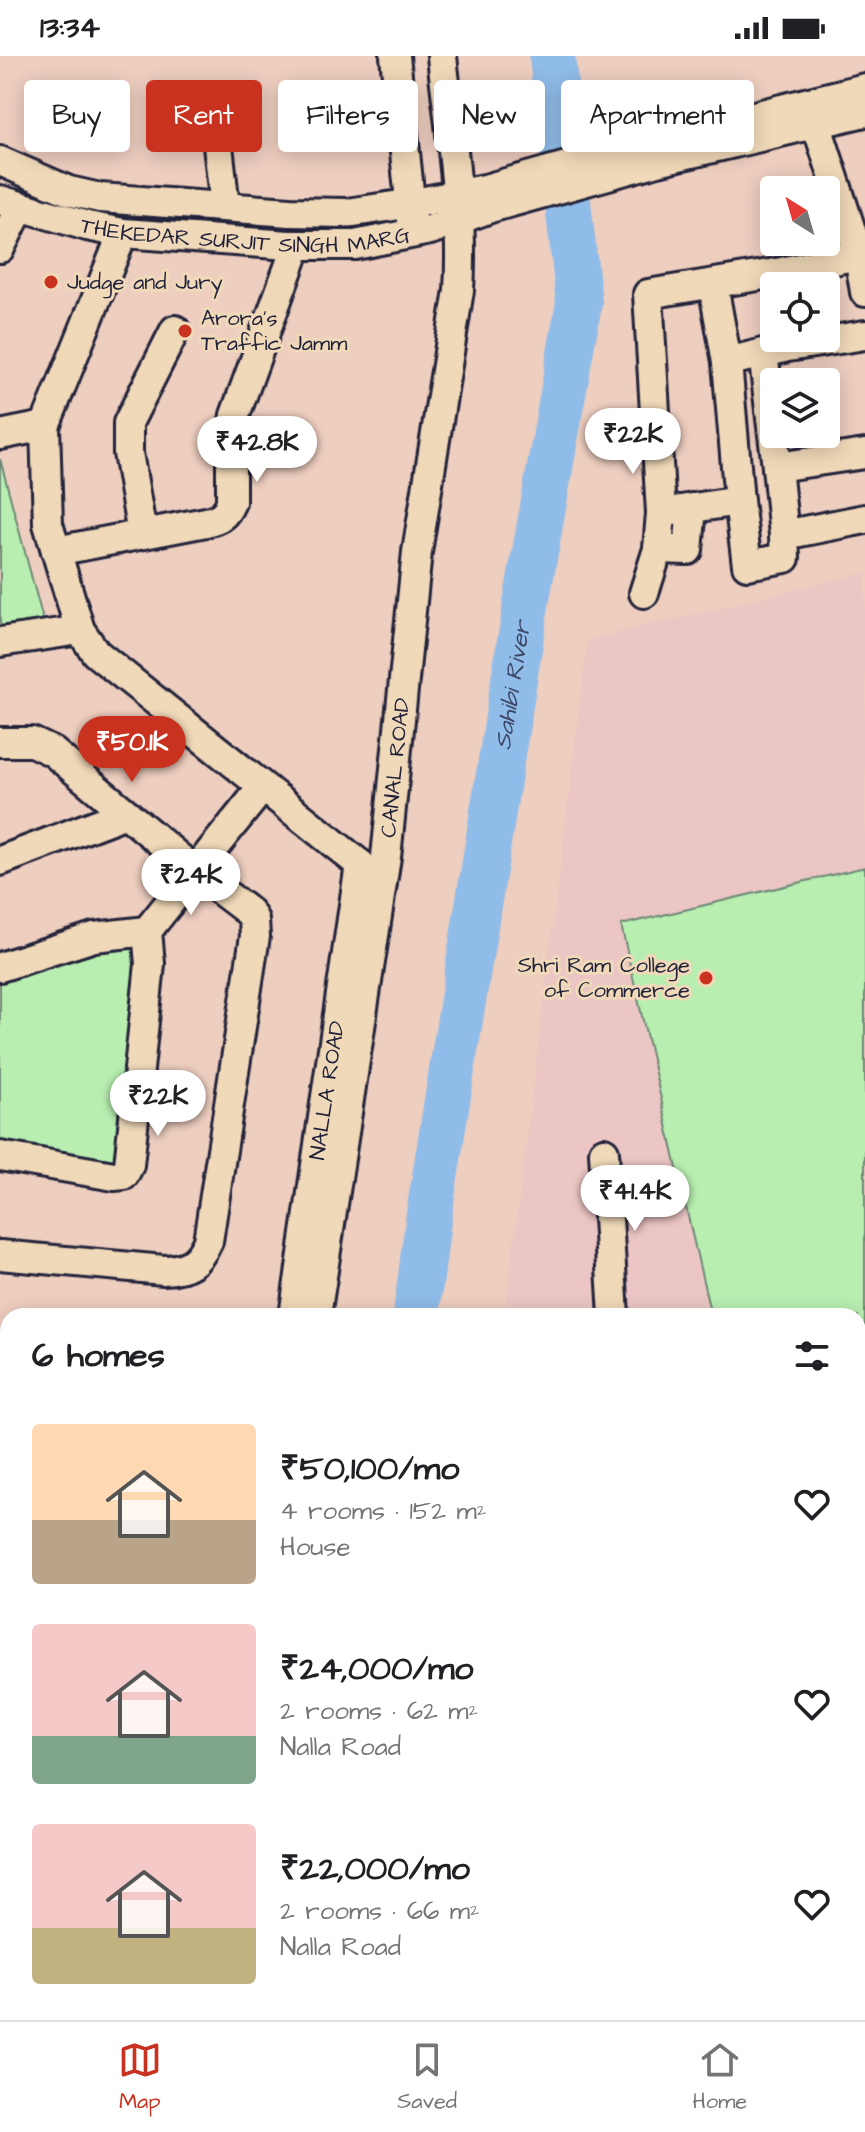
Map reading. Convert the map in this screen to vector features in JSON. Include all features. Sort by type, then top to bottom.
[{"type":"street","points":[[395,56],[412,203],[412,233]]},
{"type":"street","name":"CANAL ROAD","points":[[317,1308],[382,882],[417,552],[459,290],[461,256],[458,207],[442,56]]},
{"type":"street","points":[[754,122],[865,88]]},
{"type":"street","points":[[754,134],[865,112]]},
{"type":"street","points":[[816,123],[862,254],[865,292]]},
{"type":"street","points":[[219,152],[225,207]]},
{"type":"street","name":"THEKEDAR SURJIT SINGH MARG","points":[[10,204],[123,233],[297,245],[355,245],[412,233],[458,207],[653,152]]},
{"type":"street","name":"THEKEDAR SURJIT SINGH MARG","points":[[0,161],[69,191],[100,198],[290,212],[347,213],[412,203],[458,207]]},
{"type":"street","points":[[0,248],[10,204]]},
{"type":"street","points":[[123,233],[45,426],[48,524],[80,630],[96,653],[382,882]]},
{"type":"street","points":[[56,551],[219,519],[227,512],[231,502],[231,437],[235,415],[297,245]]},
{"type":"street","points":[[644,593],[658,549],[661,513],[648,294],[713,285],[862,254]]},
{"type":"street","points":[[713,285],[727,362],[747,565],[785,558],[763,353]]},
{"type":"street","points":[[142,534],[128,453],[128,423],[175,330]]},
{"type":"street","points":[[727,362],[865,335]]},
{"type":"street","points":[[0,435],[45,426]]},
{"type":"street","points":[[777,467],[865,454]]},
{"type":"street","points":[[661,513],[739,501]]},
{"type":"street","points":[[658,549],[688,550],[692,508]]},
{"type":"street","points":[[784,535],[865,519]]},
{"type":"street","points":[[0,642],[80,630]]},
{"type":"street","points":[[0,742],[32,742],[53,752],[249,912],[254,920],[255,936],[208,1241],[194,1264],[178,1270],[164,1270],[0,1255]]},
{"type":"street","points":[[0,1156],[120,1177],[127,1171],[150,964],[147,931],[262,788]]},
{"type":"street","points":[[0,861],[126,813]]},
{"type":"street","name":"NALLA ROAD","points":[[295,1308],[360,864]]},
{"type":"street","points":[[0,967],[94,937],[147,931]]},
{"type":"street","points":[[604,1152],[614,1308]]},
{"type":"shaded area","name":"Shri Ram College of Commerce","points":[[865,573],[865,1308],[506,1308],[588,640]]},
{"type":"green space","points":[[0,459],[46,631],[0,639]]},
{"type":"green space","points":[[865,867],[865,1308],[709,1308],[621,925]]},
{"type":"green space","points":[[131,932],[154,996],[131,1174],[0,1145],[0,976]]},
{"type":"waterway","name":"Sahibi River","points":[[417,1308],[428,1221],[527,598],[579,303],[552,56]]},
{"type":"place","name":"Judge and Jury","points":[[51,282]]},
{"type":"place","name":"Arora's Traffic Jamm","points":[[185,331]]},
{"type":"place","name":"Shri Ram College of Commerce","points":[[706,978]]}]
